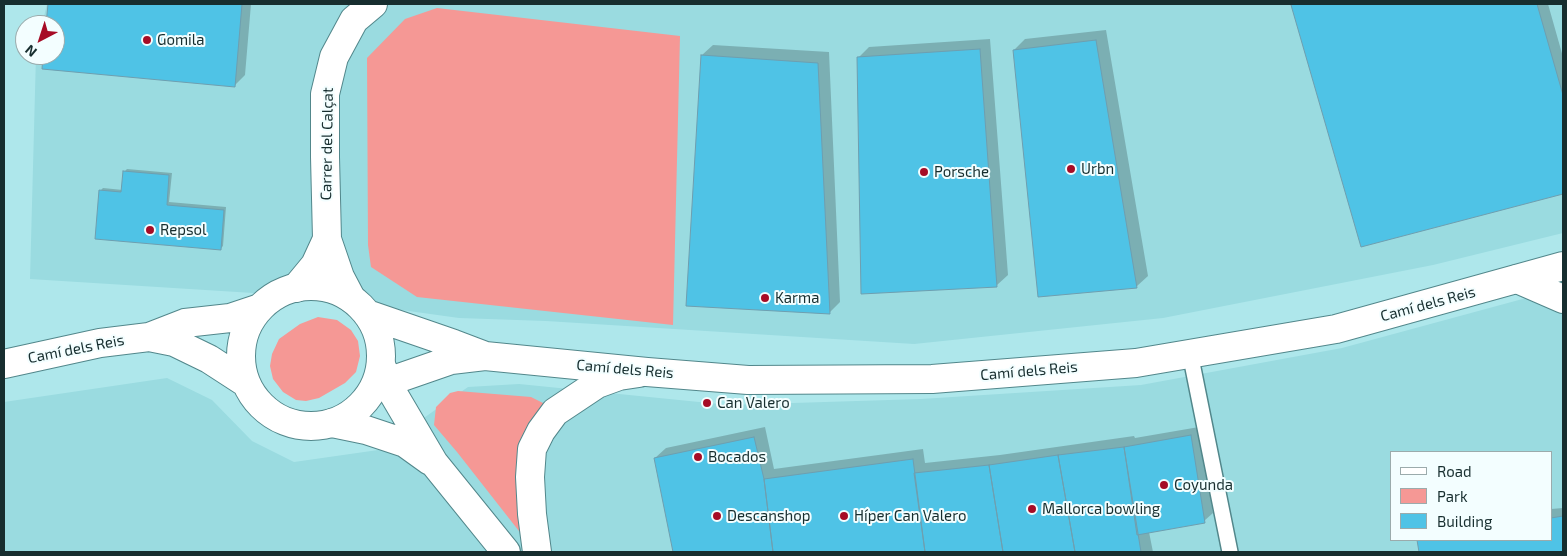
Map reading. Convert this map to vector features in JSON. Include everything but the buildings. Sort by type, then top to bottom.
[{"type":"street","name":"Carrer del Calçat","points":[[328,239],[324,157],[325,94],[334,57],[354,20],[373,4]]},
{"type":"street","points":[[296,288],[315,265],[328,239]]},
{"type":"street","points":[[328,239],[340,277],[377,330],[382,356],[382,378],[434,463],[506,552]]},
{"type":"street","name":"Camí dels Reis","points":[[485,356],[748,380],[932,379],[1136,363],[1336,329],[1563,266]]},
{"type":"street","points":[[1517,280],[1563,299]]},
{"type":"street","points":[[307,285],[328,288],[359,306],[485,356],[450,360],[382,378],[361,404],[345,418],[324,426],[301,427],[279,420],[260,406],[246,384],[240,367],[241,342],[250,321],[260,308],[265,302],[285,290],[307,285]]},
{"type":"street","points":[[149,336],[185,323],[230,318],[260,308]]},
{"type":"street","points":[[149,336],[174,342],[201,354],[246,384]]},
{"type":"street","name":"Camí dels Reis","points":[[4,364],[100,343],[149,336]]},
{"type":"street","points":[[536,552],[530,477],[532,449],[540,431],[555,412],[597,384],[619,376],[647,372]]},
{"type":"street","points":[[332,423],[366,430],[405,443],[434,463]]},
{"type":"lane","points":[[1190,354],[1230,552]]},
{"type":"shaded area","points":[[47,4],[1563,4],[1563,233],[1433,265],[1163,318],[914,344],[546,321],[459,318],[301,296],[30,279],[36,65],[65,65],[65,15],[44,15]]},
{"type":"shaded area","points":[[1563,288],[1563,552],[4,552],[4,402],[167,378],[212,400],[252,441],[294,462],[378,450],[468,387],[519,384],[729,405],[921,399],[1141,385],[1342,348]]},
{"type":"green space","points":[[437,8],[680,36],[673,325],[417,297],[371,267],[368,245],[367,58],[405,19]]},
{"type":"green space","points":[[318,317],[337,320],[351,330],[358,341],[360,356],[356,372],[345,383],[319,398],[306,401],[296,400],[283,392],[273,379],[270,366],[272,354],[279,339],[300,324]]},
{"type":"green space","points":[[458,391],[531,397],[549,406],[526,540],[434,425],[436,407],[450,393]]},
{"type":"place","name":"Gomila","points":[[147,40]]},
{"type":"place","name":"Urbn","points":[[1071,169]]},
{"type":"place","name":"Porsche","points":[[924,172]]},
{"type":"place","name":"Repsol","points":[[150,230]]},
{"type":"place","name":"Karma","points":[[765,298]]},
{"type":"place","name":"Can Valero","points":[[707,403]]},
{"type":"place","name":"Bocados","points":[[698,457]]},
{"type":"place","name":"Coyunda","points":[[1164,485]]},
{"type":"place","name":"Mallorca bowling","points":[[1032,509]]},
{"type":"place","name":"Descanshop","points":[[717,516]]},
{"type":"place","name":"Híper Can Valero","points":[[844,516]]}]
